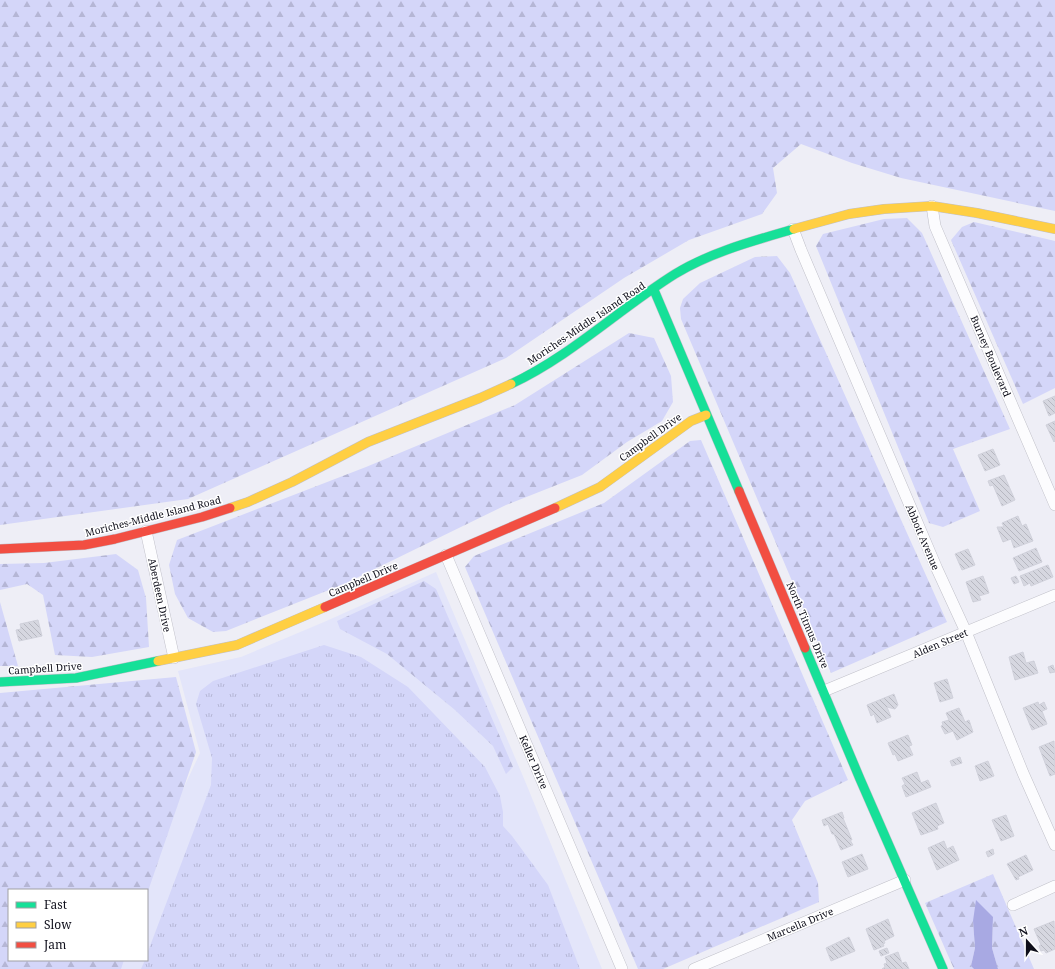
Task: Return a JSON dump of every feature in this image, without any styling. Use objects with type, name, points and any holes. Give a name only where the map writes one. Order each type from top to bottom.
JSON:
[{"type":"street","name":"Moriches-Middle Island Road","points":[[0,549],[84,546],[202,517],[248,502],[292,482],[368,442],[480,398],[520,380],[558,357],[674,275],[695,263],[725,251],[793,229],[849,214],[884,209],[932,206],[978,213],[1055,229]]},
{"type":"street","name":"Burney Boulevard","points":[[932,206],[935,226],[1055,505]]},
{"type":"street","name":"Abbott Avenue","points":[[793,229],[800,250],[937,569],[966,632],[1023,773],[1055,845]]},
{"type":"street","name":"North Titmus Drive","points":[[654,290],[860,779],[943,969]]},
{"type":"street","name":"Campbell Drive","points":[[0,682],[76,678],[237,645],[580,497],[600,486],[691,421],[706,415]]},
{"type":"street","name":"Aberdeen Drive","points":[[146,531],[174,658]]},
{"type":"street","name":"Keller Drive","points":[[446,555],[622,969]]},
{"type":"street","name":"Alden Street","points":[[824,692],[1055,595]]},
{"type":"street","name":"Marcella Drive","points":[[694,969],[905,880]]},
{"type":"street","points":[[1013,905],[1055,886]]},
{"type":"shaded area","points":[[436,572],[525,781],[602,969],[98,969],[102,961],[148,961],[148,889],[136,889],[200,753],[178,671],[241,657]]},
{"type":"green space","points":[[0,0],[1055,0],[1055,211],[901,178],[852,163],[801,144],[773,168],[777,193],[762,214],[689,240],[624,278],[506,358],[188,499],[0,525]]},
{"type":"green space","points":[[907,218],[922,233],[1010,429],[953,449],[980,511],[943,527],[929,523],[816,246],[823,234],[884,219]]},
{"type":"green space","points":[[974,222],[1055,241],[1055,388],[1023,404],[951,240],[962,227]]},
{"type":"green space","points":[[777,256],[790,273],[947,622],[831,673],[681,319],[680,308],[683,299],[700,283],[755,257]]},
{"type":"green space","points":[[629,333],[654,338],[671,376],[673,402],[662,421],[627,442],[582,475],[506,505],[344,584],[226,631],[213,632],[188,618],[175,594],[169,565],[177,540],[366,467],[515,405]]},
{"type":"green space","points":[[701,440],[848,780],[805,801],[792,820],[818,883],[819,902],[663,969],[638,969],[465,567],[474,556],[604,503],[690,441]]},
{"type":"green space","points":[[116,554],[138,570],[146,598],[149,647],[92,657],[55,655],[43,595],[27,584],[0,590],[0,564],[44,563]]},
{"type":"green space","points":[[424,581],[436,589],[513,767],[506,774],[493,746],[455,710],[387,654],[340,629],[337,621]]},
{"type":"green space","points":[[0,602],[18,666],[0,666]]},
{"type":"green space","points":[[324,645],[361,657],[408,687],[485,767],[500,796],[503,812],[503,826],[548,885],[580,969],[141,969],[145,961],[148,961],[148,951],[211,785],[212,758],[196,704],[200,691],[213,681]]},
{"type":"green space","points":[[176,677],[196,752],[148,891],[148,889],[8,889],[8,961],[124,961],[121,969],[0,969],[0,693]]},
{"type":"green space","points":[[993,874],[1034,969],[998,969],[992,948],[993,917],[973,921],[975,948],[971,966],[974,969],[954,969],[925,903]]},
{"type":"water","points":[[976,900],[993,917],[992,948],[998,969],[974,969],[971,966],[975,948],[973,921]]},
{"type":"building","points":[[1055,396],[1055,413],[1049,416],[1043,401]]},
{"type":"building","points":[[1055,421],[1055,441],[1054,442],[1046,425]]},
{"type":"building","points":[[993,449],[1000,465],[985,471],[978,455]]},
{"type":"building","points":[[1004,475],[1015,500],[1002,506],[993,485],[990,486],[988,481]]},
{"type":"building","points":[[1018,516],[1022,526],[1026,524],[1033,541],[1014,548],[1011,539],[1003,542],[997,527],[1004,527],[1002,523]]},
{"type":"building","points":[[1036,548],[1042,562],[1019,571],[1013,558]]},
{"type":"building","points":[[968,549],[975,565],[962,570],[955,554]]},
{"type":"building","points":[[1048,565],[1053,577],[1031,586],[1030,583],[1024,586],[1020,576]]},
{"type":"building","points":[[983,576],[989,593],[979,596],[981,600],[973,602],[966,582]]},
{"type":"building","points":[[1016,576],[1019,582],[1014,584],[1011,578]]},
{"type":"building","points":[[38,620],[42,636],[19,641],[16,630],[21,629],[20,624]]},
{"type":"building","points":[[1023,652],[1026,663],[1034,661],[1038,673],[1015,680],[1009,657]]},
{"type":"building","points":[[1053,665],[1055,672],[1050,673],[1048,667]]},
{"type":"building","points":[[947,679],[953,698],[940,702],[934,683]]},
{"type":"building","points":[[894,694],[898,705],[895,709],[887,707],[891,717],[877,723],[874,714],[871,716],[867,705]]},
{"type":"building","points":[[1038,702],[1039,705],[1044,702],[1047,709],[1042,711],[1047,724],[1032,730],[1023,708]]},
{"type":"building","points":[[959,708],[965,722],[969,720],[973,732],[957,740],[953,731],[945,734],[941,726],[943,725],[942,722],[949,720],[946,713]]},
{"type":"building","points":[[908,735],[912,745],[909,746],[913,755],[898,761],[895,754],[893,755],[888,743]]},
{"type":"building","points":[[1054,741],[1055,774],[1050,776],[1039,747]]},
{"type":"building","points":[[960,757],[962,763],[952,766],[950,761]]},
{"type":"building","points":[[988,761],[994,776],[980,781],[975,766]]},
{"type":"building","points":[[917,772],[921,783],[928,780],[931,787],[906,797],[902,786],[905,784],[902,778]]},
{"type":"building","points":[[936,803],[944,823],[937,826],[938,829],[921,835],[912,813]]},
{"type":"building","points":[[842,812],[852,840],[850,840],[853,845],[841,850],[828,824],[824,826],[822,820]]},
{"type":"building","points":[[1006,815],[1014,836],[1001,841],[992,820]]},
{"type":"building","points":[[944,841],[947,849],[953,846],[959,860],[937,870],[928,848]]},
{"type":"building","points":[[993,849],[994,854],[988,857],[986,852]]},
{"type":"building","points":[[862,854],[868,869],[848,877],[842,862]]},
{"type":"building","points":[[1026,855],[1033,870],[1018,877],[1019,879],[1016,880],[1007,864]]},
{"type":"building","points":[[888,919],[894,936],[884,941],[884,946],[874,950],[866,929]]},
{"type":"building","points":[[1054,921],[1055,949],[1046,953],[1044,950],[1041,951],[1039,946],[1041,945],[1034,929]]},
{"type":"building","points":[[849,937],[855,951],[831,961],[826,948]]},
{"type":"building","points":[[887,948],[889,953],[881,956],[879,951]]},
{"type":"building","points":[[898,952],[902,963],[906,962],[909,969],[882,969],[885,967],[884,964],[887,963],[885,957]]},
{"type":"traffic: fast","points":[[511,384],[554,360],[654,288],[689,266],[718,253],[794,229]]},
{"type":"traffic: fast","points":[[654,290],[739,491]]},
{"type":"traffic: fast","points":[[805,648],[860,779],[943,969]]},
{"type":"traffic: fast","points":[[0,682],[76,678],[158,661]]},
{"type":"traffic: slow","points":[[794,229],[849,214],[884,209],[932,206],[977,213],[1055,229]]},
{"type":"traffic: slow","points":[[230,508],[248,502],[292,482],[368,442],[480,398],[511,384]]},
{"type":"traffic: slow","points":[[555,508],[600,487],[691,421],[706,415]]},
{"type":"traffic: slow","points":[[158,661],[237,645],[325,607]]},
{"type":"traffic: jam","points":[[739,491],[805,648]]},
{"type":"traffic: jam","points":[[0,549],[84,545],[115,539],[202,517],[230,508]]},
{"type":"traffic: jam","points":[[325,607],[555,508]]}]
